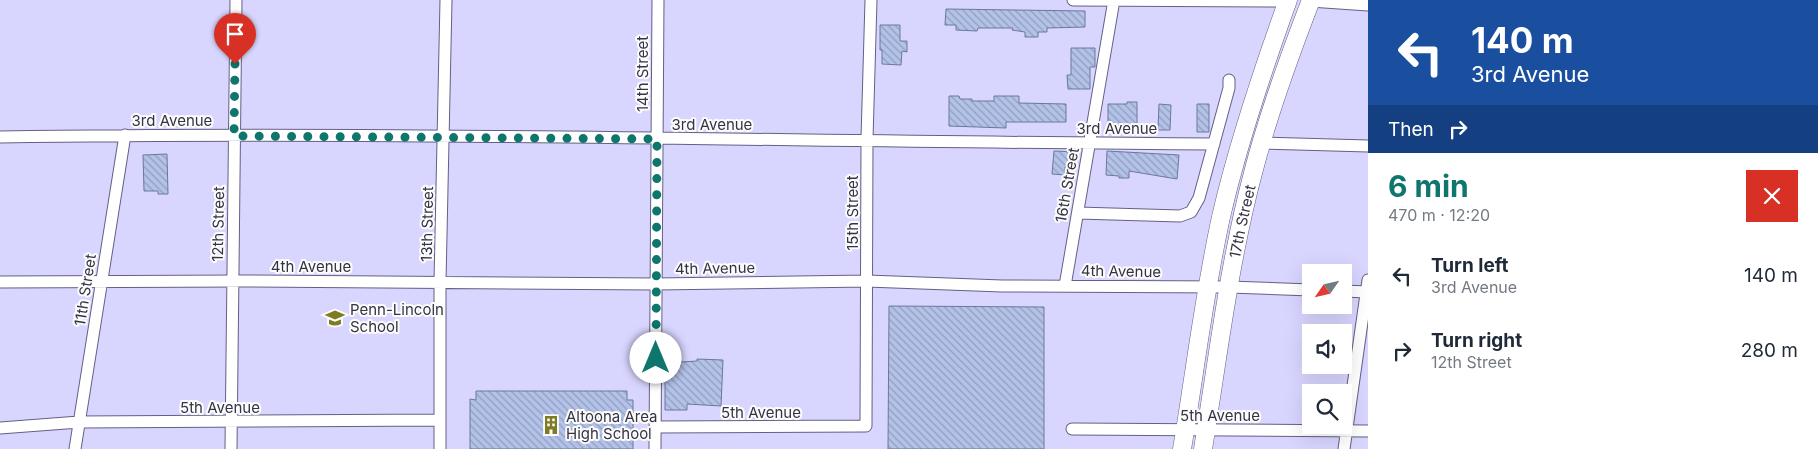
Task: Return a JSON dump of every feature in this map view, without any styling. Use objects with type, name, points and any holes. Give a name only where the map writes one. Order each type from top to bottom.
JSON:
[{"type":"main road","name":"17th Street","points":[[1182,449],[1221,219],[1239,146],[1261,75],[1288,0]]},
{"type":"main road","name":"17th Street","points":[[1203,449],[1229,287],[1245,204],[1278,88],[1310,0]]},
{"type":"street","name":"12th Street","points":[[230,449],[236,0]]},
{"type":"street","name":"13th Street","points":[[440,449],[440,282],[446,0]]},
{"type":"street","name":"14th Street","points":[[655,449],[658,0]]},
{"type":"street","name":"15th Street","points":[[866,426],[868,139],[872,0]]},
{"type":"street","points":[[1073,0],[1288,0]]},
{"type":"street","name":"16th Street","points":[[1066,286],[1114,0]]},
{"type":"street","points":[[1310,0],[1368,5]]},
{"type":"street","points":[[1078,213],[1180,216],[1191,212],[1199,198],[1229,88],[1229,80]]},
{"type":"street","name":"3rd Avenue","points":[[0,137],[125,135],[868,139],[1214,144]]},
{"type":"street","name":"11th Street","points":[[75,449],[125,135]]},
{"type":"street","points":[[1261,143],[1368,146]]},
{"type":"street","points":[[1352,396],[1368,280]]},
{"type":"street","name":"4th Avenue","points":[[0,282],[232,281],[656,284],[867,281],[1002,286],[1229,287],[1302,290]]},
{"type":"street","points":[[1352,291],[1367,292]]},
{"type":"street","name":"5th Avenue","points":[[0,428],[79,422],[440,420]]},
{"type":"street","name":"5th Avenue","points":[[656,427],[866,426]]},
{"type":"street","name":"5th Avenue","points":[[1072,428],[1302,431]]},
{"type":"street","name":"5th Avenue","points":[[1352,431],[1368,431]]},
{"type":"street","points":[[1344,449],[1346,434]]},
{"type":"building","points":[[946,9],[1085,11],[1085,27],[1047,28],[1047,32],[1038,32],[1038,37],[1025,37],[1025,32],[1012,30],[1013,28],[978,28],[977,31],[956,30],[956,25],[945,25]]},
{"type":"building","points":[[880,25],[900,25],[900,41],[907,41],[907,52],[902,51],[901,65],[882,64]]},
{"type":"building","points":[[1071,48],[1095,48],[1095,67],[1090,67],[1090,89],[1068,89],[1067,75],[1071,75]]},
{"type":"building","points":[[949,96],[959,96],[960,99],[972,99],[972,101],[994,101],[994,96],[1019,96],[1019,103],[1066,104],[1066,122],[1006,122],[1006,128],[949,126]]},
{"type":"building","points":[[1127,102],[1137,102],[1137,131],[1108,131],[1108,104],[1127,104]]},
{"type":"building","points":[[1159,104],[1171,105],[1170,130],[1158,130]]},
{"type":"building","points":[[1197,104],[1209,104],[1209,132],[1197,132]]},
{"type":"building","points":[[1054,151],[1076,152],[1075,168],[1065,167],[1065,175],[1052,174]]},
{"type":"building","points":[[1107,151],[1179,155],[1177,179],[1129,171],[1129,178],[1106,175]]},
{"type":"building","points":[[167,154],[168,194],[158,194],[158,191],[144,191],[143,155]]},
{"type":"building","points":[[889,306],[1044,307],[1044,449],[888,449]]},
{"type":"building","points":[[697,359],[723,360],[721,406],[687,404],[687,410],[665,410],[665,363],[697,361]]},
{"type":"building","name":"Altoona Area High School","points":[[476,391],[627,391],[627,400],[633,400],[633,449],[470,449],[470,399],[476,400]]},
{"type":"place","name":"Penn-Lincoln School","points":[[335,318]]},
{"type":"place","name":"Altoona Area High School","points":[[551,425]]},
{"type":"route","points":[[235,64],[234,136],[657,139],[656,358]]}]
